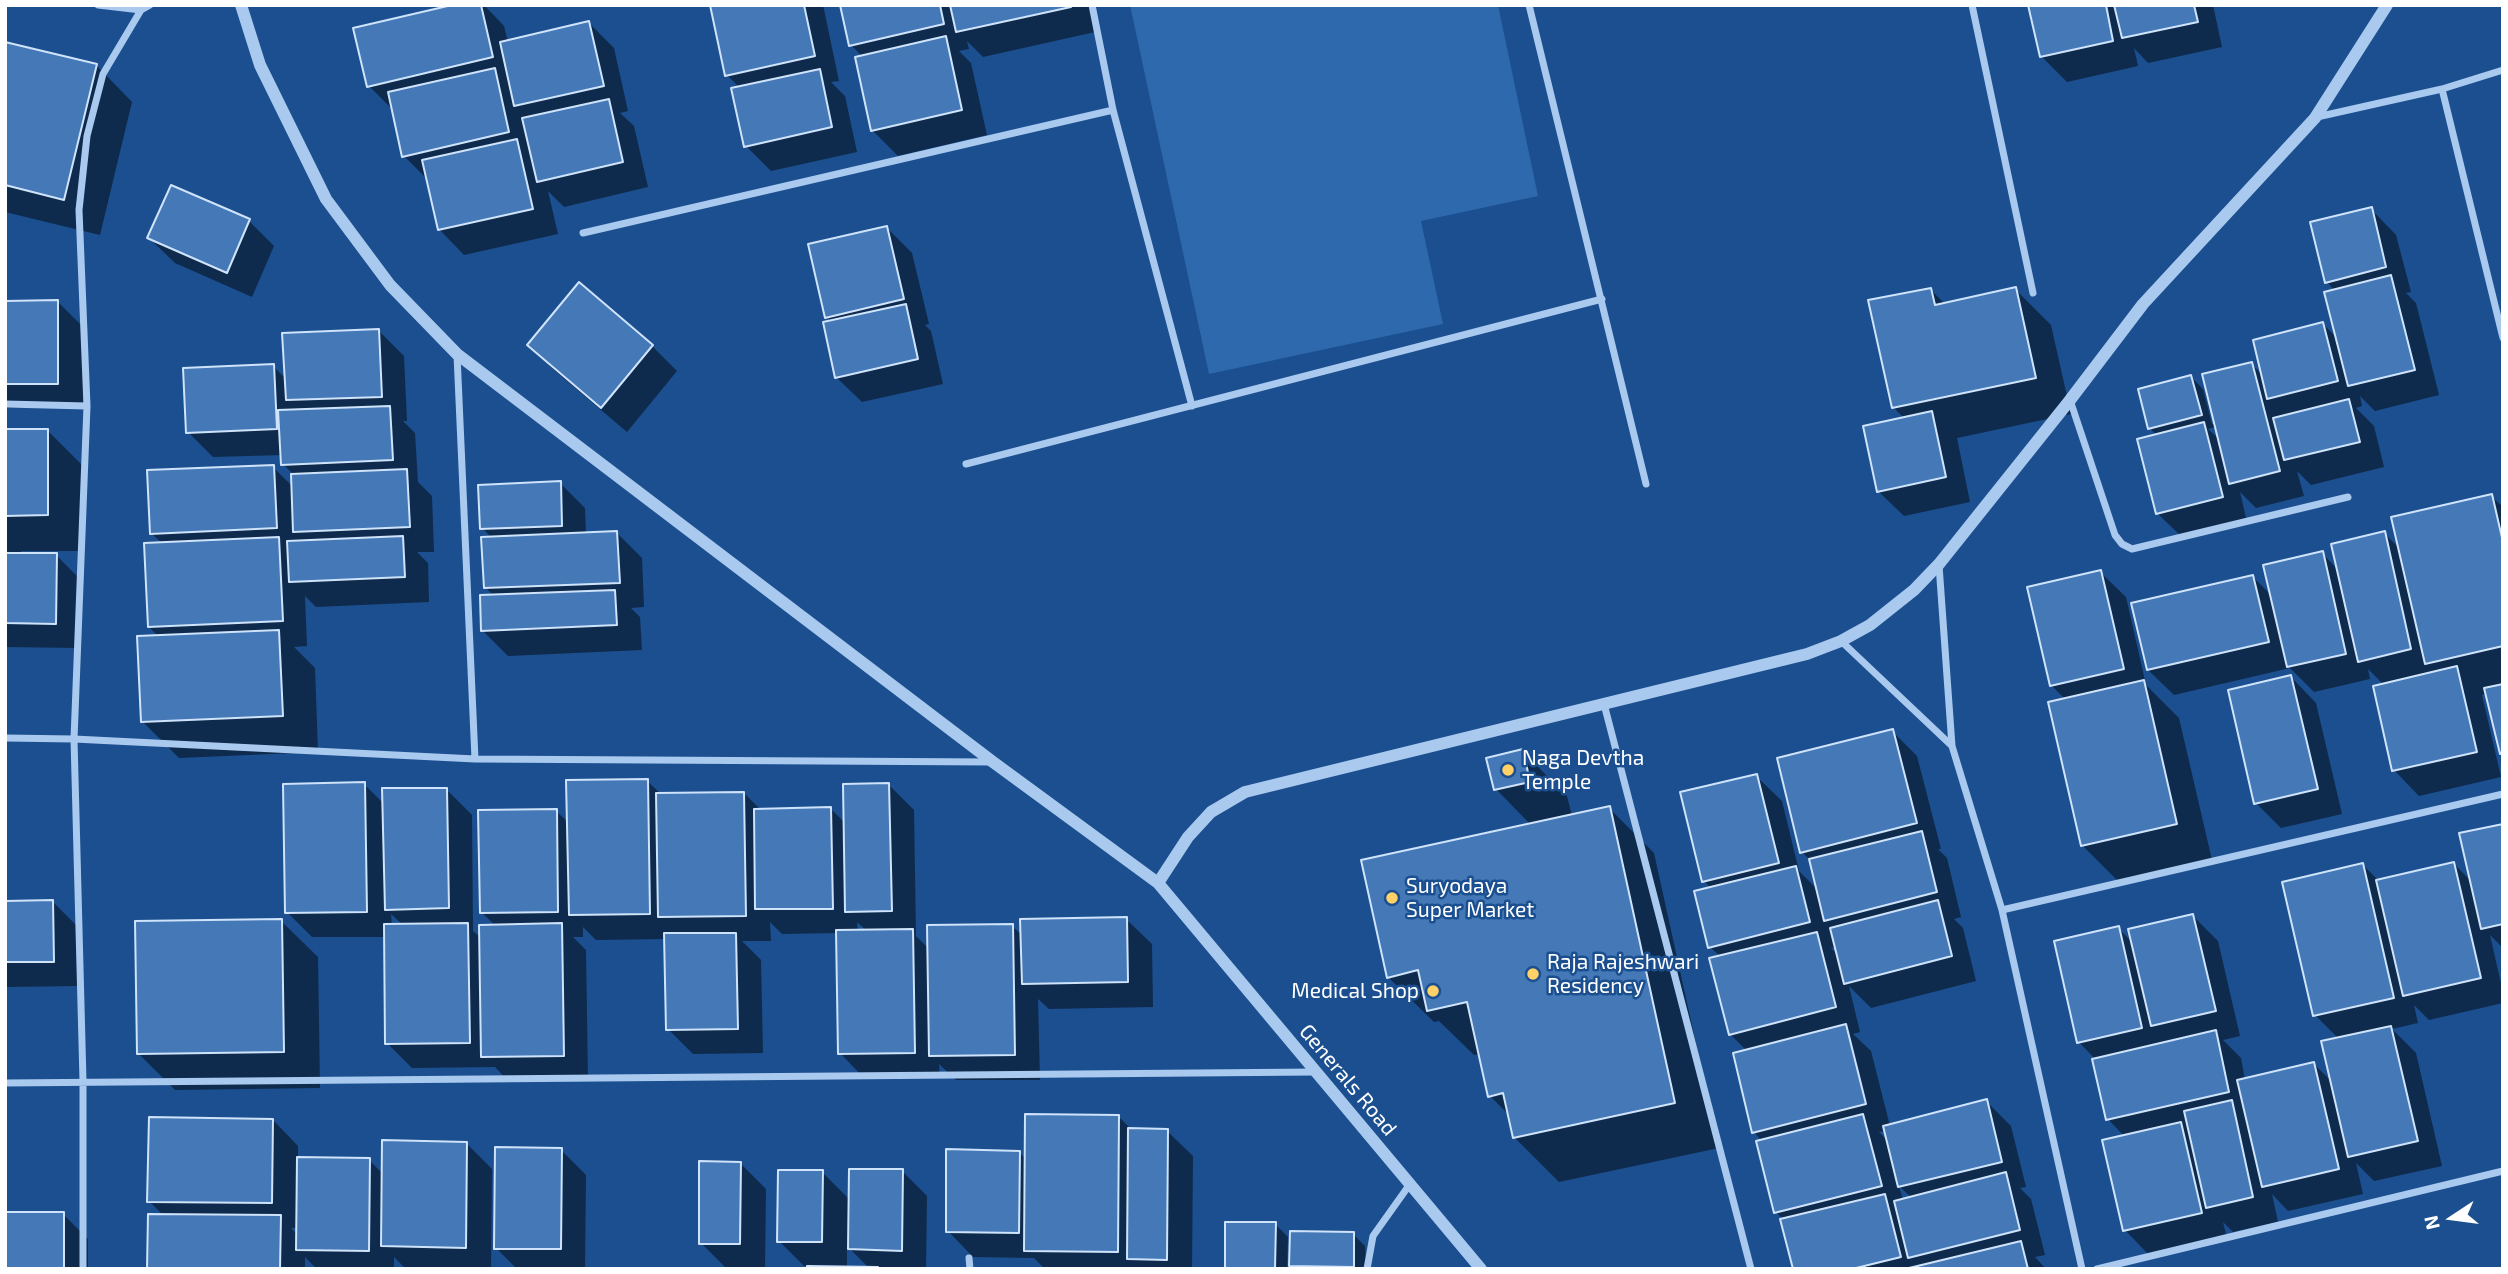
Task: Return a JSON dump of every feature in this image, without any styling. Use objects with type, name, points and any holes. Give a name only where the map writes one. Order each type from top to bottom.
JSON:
[{"type":"street","points":[[98,5],[141,10]]},
{"type":"street","points":[[83,1269],[83,1081],[74,739],[87,405],[79,210],[87,136],[103,74],[141,10],[150,5]]},
{"type":"street","name":"Generals Road","points":[[241,5],[260,65],[326,199],[390,285],[457,354],[993,762],[1158,883],[1481,1269]]},
{"type":"street","points":[[1092,5],[1113,110],[1192,407]]},
{"type":"street","points":[[1529,5],[1646,484]]},
{"type":"street","points":[[1972,5],[2034,293]]},
{"type":"street","points":[[1158,883],[1188,837],[1211,812],[1245,792],[1807,654],[1841,641],[1870,625],[1893,608],[1939,564],[2143,304],[2315,118],[2387,5]]},
{"type":"street","points":[[2315,118],[2442,89],[2503,70]]},
{"type":"street","points":[[2442,89],[2503,338]]},
{"type":"street","points":[[583,233],[1113,110]]},
{"type":"street","points":[[966,464],[1602,299]]},
{"type":"street","points":[[457,354],[475,759]]},
{"type":"street","points":[[2070,400],[2115,535],[2122,544],[2132,549],[2348,497]]},
{"type":"street","points":[[5,404],[87,405]]},
{"type":"street","points":[[1939,564],[1952,746],[2002,910],[2081,1269]]},
{"type":"street","points":[[1841,641],[1952,746]]},
{"type":"street","points":[[1604,702],[1751,1269]]},
{"type":"street","points":[[5,738],[475,759],[993,762]]},
{"type":"street","points":[[2002,910],[2503,794]]},
{"type":"street","points":[[5,1083],[1316,1072]]},
{"type":"street","points":[[2097,1269],[2503,1171]]},
{"type":"street","points":[[1367,1269],[1373,1236],[1410,1184]]},
{"type":"street","points":[[969,1258],[970,1269]]},
{"type":"shaded area","points":[[1130,5],[1498,5],[1538,196],[1421,221],[1443,324],[1209,374]]},
{"type":"building","points":[[452,5],[481,5],[493,57],[367,87],[353,28]]},
{"type":"building","points":[[710,5],[804,5],[815,56],[725,76]]},
{"type":"building","points":[[840,5],[940,5],[944,24],[849,46]]},
{"type":"building","points":[[950,5],[1070,5],[1071,7],[956,32]]},
{"type":"building","points":[[2028,5],[2106,5],[2113,41],[2040,57]]},
{"type":"building","points":[[2114,5],[2194,5],[2198,22],[2122,38]]},
{"type":"building","points":[[589,21],[604,86],[514,106],[500,42]]},
{"type":"building","points":[[946,36],[962,110],[871,131],[855,57]]},
{"type":"building","points":[[5,42],[97,64],[64,200],[5,185]]},
{"type":"building","points":[[495,68],[509,132],[402,157],[388,92]]},
{"type":"building","points":[[820,69],[832,127],[744,147],[731,88]]},
{"type":"building","points":[[609,99],[623,162],[537,182],[522,118]]},
{"type":"building","points":[[517,139],[533,209],[438,230],[422,160]]},
{"type":"building","points":[[171,185],[250,219],[227,273],[147,238]]},
{"type":"building","points":[[2372,207],[2386,267],[2325,283],[2310,222]]},
{"type":"building","points":[[887,226],[904,299],[825,318],[808,244]]},
{"type":"building","points":[[2391,275],[2415,370],[2348,386],[2324,292]]},
{"type":"building","points":[[579,282],[653,345],[601,408],[527,345]]},
{"type":"building","points":[[2016,287],[2036,378],[1892,408],[1868,300],[1931,288],[1935,305]]},
{"type":"building","points":[[58,300],[58,384],[5,384],[5,301]]},
{"type":"building","points":[[906,304],[918,359],[835,378],[823,322]]},
{"type":"building","points":[[2323,322],[2338,381],[2267,399],[2253,340]]},
{"type":"building","points":[[379,329],[382,397],[286,400],[282,333]]},
{"type":"building","points":[[2252,362],[2280,471],[2229,484],[2202,374]]},
{"type":"building","points":[[274,364],[277,429],[186,433],[183,368]]},
{"type":"building","points":[[2191,375],[2202,415],[2148,429],[2138,389]]},
{"type":"building","points":[[2349,399],[2360,442],[2284,460],[2273,418]]},
{"type":"building","points":[[390,406],[393,460],[281,465],[278,410]]},
{"type":"building","points":[[1932,411],[1946,477],[1877,492],[1863,426]]},
{"type":"building","points":[[2204,422],[2223,497],[2156,514],[2137,439]]},
{"type":"building","points":[[5,429],[48,429],[48,515],[5,516]]},
{"type":"building","points":[[274,465],[277,528],[150,534],[147,470]]},
{"type":"building","points":[[407,469],[410,527],[293,532],[291,474]]},
{"type":"building","points":[[561,481],[562,526],[480,529],[478,485]]},
{"type":"building","points":[[2492,494],[2503,542],[2503,646],[2425,664],[2391,517]]},
{"type":"building","points":[[617,531],[620,583],[484,588],[481,537]]},
{"type":"building","points":[[2385,531],[2411,649],[2358,662],[2331,544]]},
{"type":"building","points":[[403,536],[405,577],[289,582],[287,541]]},
{"type":"building","points":[[279,537],[283,621],[148,627],[144,543]]},
{"type":"building","points":[[2323,551],[2346,654],[2287,667],[2263,565]]},
{"type":"building","points":[[5,553],[57,553],[56,624],[5,623]]},
{"type":"building","points":[[2101,570],[2124,669],[2050,686],[2027,587]]},
{"type":"building","points":[[2253,575],[2269,642],[2147,670],[2131,603]]},
{"type":"building","points":[[615,590],[617,625],[481,631],[480,595]]},
{"type":"building","points":[[279,630],[283,716],[141,722],[137,636]]},
{"type":"building","points":[[2457,666],[2477,752],[2392,771],[2373,686]]},
{"type":"building","points":[[2291,675],[2318,789],[2254,804],[2228,690]]},
{"type":"building","points":[[2144,680],[2177,824],[2081,846],[2048,702]]},
{"type":"building","points":[[2503,684],[2503,753],[2500,754],[2484,688]]},
{"type":"building","points":[[1893,729],[1917,823],[1800,853],[1777,758]]},
{"type":"building","points":[[1523,749],[1530,782],[1494,790],[1486,758]]},
{"type":"building","points":[[1757,774],[1779,863],[1702,882],[1680,792]]},
{"type":"building","points":[[648,779],[650,914],[569,915],[566,780]]},
{"type":"building","points":[[365,782],[367,912],[285,913],[283,784]]},
{"type":"building","points":[[889,783],[892,911],[845,912],[843,784]]},
{"type":"building","points":[[382,788],[447,788],[449,908],[385,910]]},
{"type":"building","points":[[744,792],[746,916],[658,917],[656,793]]},
{"type":"building","name":"Raja Rajeshwari Residency","points":[[1610,806],[1675,1103],[1513,1138],[1503,1093],[1488,1097],[1467,1002],[1427,1011],[1418,970],[1387,978],[1361,860]]},
{"type":"building","points":[[831,807],[833,909],[755,909],[754,809]]},
{"type":"building","points":[[557,809],[558,912],[480,913],[478,810]]},
{"type":"building","points":[[2503,824],[2503,924],[2481,929],[2459,833]]},
{"type":"building","points":[[1922,831],[1937,892],[1824,921],[1809,859]]},
{"type":"building","points":[[2454,862],[2481,978],[2403,996],[2376,880]]},
{"type":"building","points":[[2363,863],[2394,998],[2313,1016],[2282,882]]},
{"type":"building","points":[[1796,866],[1810,922],[1708,948],[1694,891]]},
{"type":"building","points":[[53,900],[54,962],[5,962],[5,901]]},
{"type":"building","points":[[1938,900],[1952,956],[1844,984],[1830,928]]},
{"type":"building","points":[[2193,914],[2216,1011],[2151,1026],[2128,929]]},
{"type":"building","points":[[1127,917],[1128,982],[1022,984],[1020,919]]},
{"type":"building","points":[[282,919],[284,1052],[137,1054],[135,921]]},
{"type":"building","points":[[468,923],[470,1043],[385,1044],[384,924]]},
{"type":"building","points":[[562,923],[564,1056],[481,1057],[479,925]]},
{"type":"building","points":[[1013,924],[1015,1055],[929,1056],[927,925]]},
{"type":"building","points":[[2119,926],[2142,1028],[2077,1043],[2054,941]]},
{"type":"building","points":[[913,929],[915,1053],[838,1054],[836,930]]},
{"type":"building","points":[[1817,932],[1836,1007],[1729,1035],[1709,958]]},
{"type":"building","points":[[664,933],[736,933],[738,1029],[666,1030]]},
{"type":"building","points":[[1846,1024],[1866,1104],[1752,1133],[1733,1053]]},
{"type":"building","points":[[2391,1026],[2418,1141],[2348,1157],[2321,1041]]},
{"type":"building","points":[[2216,1030],[2229,1092],[2106,1120],[2092,1059]]},
{"type":"building","points":[[2314,1062],[2339,1169],[2262,1187],[2237,1080]]},
{"type":"building","points":[[1987,1099],[2002,1162],[1898,1187],[1883,1126]]},
{"type":"building","points":[[2232,1100],[2253,1197],[2206,1208],[2184,1111]]},
{"type":"building","points":[[1025,1114],[1119,1115],[1118,1252],[1024,1251]]},
{"type":"building","points":[[1863,1114],[1882,1186],[1774,1213],[1756,1141]]},
{"type":"building","points":[[149,1117],[273,1119],[272,1203],[147,1202]]},
{"type":"building","points":[[2181,1122],[2202,1213],[2123,1231],[2102,1140]]},
{"type":"building","points":[[1128,1128],[1168,1129],[1167,1260],[1127,1259]]},
{"type":"building","points":[[382,1140],[467,1142],[466,1248],[381,1246]]},
{"type":"building","points":[[495,1147],[562,1148],[561,1249],[494,1249]]},
{"type":"building","points":[[946,1149],[1020,1151],[1019,1233],[946,1232]]},
{"type":"building","points":[[297,1157],[370,1158],[369,1251],[296,1250]]},
{"type":"building","points":[[699,1161],[741,1162],[740,1244],[699,1244]]},
{"type":"building","points":[[849,1169],[903,1169],[902,1251],[848,1249]]},
{"type":"building","points":[[778,1170],[823,1170],[822,1242],[777,1242]]},
{"type":"building","points":[[2006,1172],[2020,1230],[1908,1258],[1894,1201]]},
{"type":"building","points":[[1885,1194],[1901,1257],[1852,1269],[1793,1269],[1780,1219]]},
{"type":"building","points":[[5,1212],[64,1212],[64,1269],[5,1269]]},
{"type":"building","points":[[148,1214],[281,1215],[280,1269],[147,1269]]},
{"type":"building","points":[[1225,1222],[1276,1222],[1275,1269],[1225,1269]]},
{"type":"building","points":[[1290,1231],[1354,1232],[1354,1267],[1289,1266]]},
{"type":"building","points":[[2021,1241],[2028,1269],[1909,1269],[1909,1268]]},
{"type":"building","points":[[807,1266],[878,1267],[878,1269],[807,1269]]},
{"type":"place","name":"Naga Devtha Temple","points":[[1508,770]]},
{"type":"place","name":"Suryodaya Super Market","points":[[1392,898]]},
{"type":"place","name":"Raja Rajeshwari Residency","points":[[1533,974]]},
{"type":"place","name":"Medical Shop","points":[[1433,991]]}]
